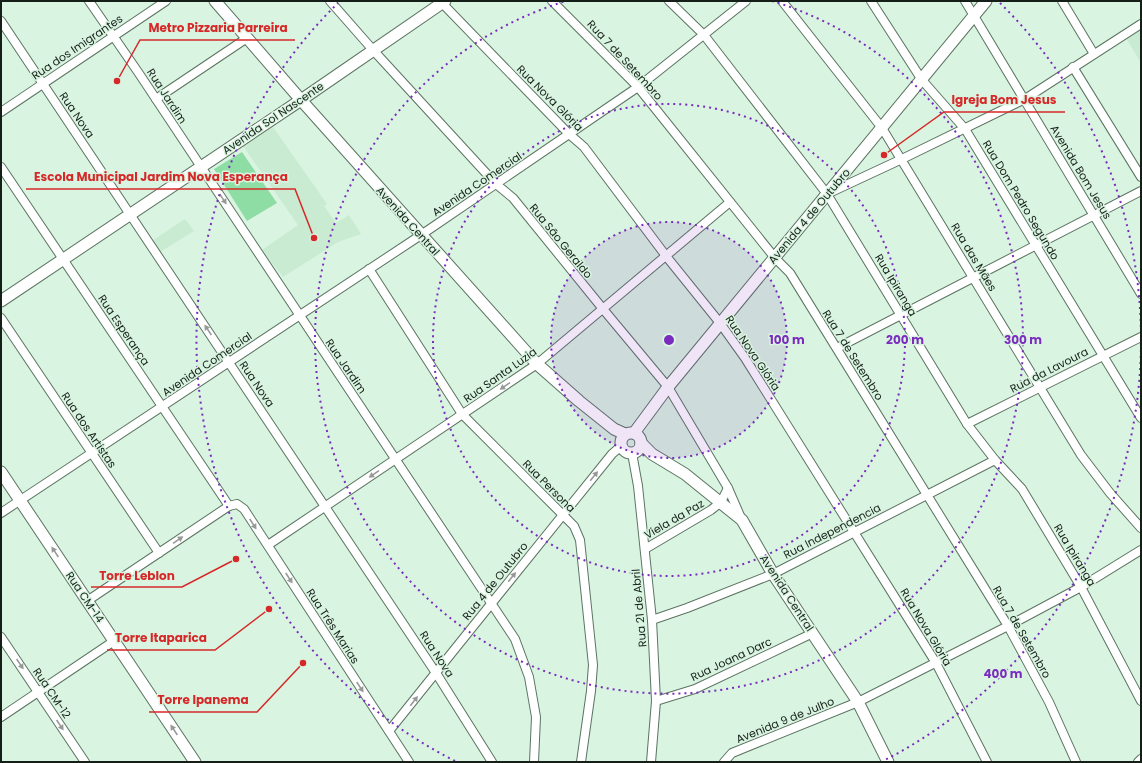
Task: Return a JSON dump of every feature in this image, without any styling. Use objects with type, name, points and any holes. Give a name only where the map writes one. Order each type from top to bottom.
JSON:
[{"type":"street","name":"Rua Jardim","points":[[89,1],[156,99],[515,639],[529,677],[536,717],[534,762]]},
{"type":"street","name":"Rua dos Imigrantes","points":[[1,112],[166,1]]},
{"type":"street","name":"Avenida Central","points":[[215,1],[301,100],[537,364],[579,401],[625,438],[624,450],[628,453],[637,449],[652,454],[685,474],[742,520],[773,574],[858,702],[888,762]]},
{"type":"street","name":"Rua São Geraldo","points":[[330,1],[496,184],[513,198],[602,309],[668,387],[728,488],[742,520]]},
{"type":"street","name":"Rua 7 de Setembro","points":[[552,1],[638,87],[775,258],[790,274],[1008,626],[1049,702],[1076,762]]},
{"type":"street","name":"Rua Ipiranga","points":[[669,1],[704,34],[827,194],[967,424],[995,460],[1022,490],[1081,586],[1141,701]]},
{"type":"street","name":"Avenida Comercial","points":[[1,513],[300,316],[638,87],[746,1]]},
{"type":"street","name":"Rua das Mães","points":[[782,1],[882,128],[1081,455],[1110,493],[1141,528]]},
{"type":"street","name":"Rua Dom Pedro Segundo","points":[[871,1],[922,80],[965,129],[1141,418]]},
{"type":"street","name":"Avenida Bom Jesus","points":[[965,1],[1141,294]]},
{"type":"street","name":"Avenida 4 de Outubro","points":[[625,438],[986,1]]},
{"type":"street","points":[[1062,1],[1094,54]]},
{"type":"street","name":"Avenida Sol Nascente","points":[[1,301],[301,100],[442,2]]},
{"type":"street","name":"Rua Nova Glória","points":[[442,2],[569,134],[584,147],[745,358],[936,663],[987,762]]},
{"type":"street","name":"Rua Nova","points":[[1,21],[436,672],[492,762]]},
{"type":"street","points":[[827,194],[1025,99],[1141,24]]},
{"type":"street","points":[[156,99],[247,38]]},
{"type":"street","points":[[1073,67],[1141,177]]},
{"type":"street","name":"Rua Esperança","points":[[1,167],[162,406],[233,505]]},
{"type":"street","points":[[836,348],[1141,191]]},
{"type":"street","name":"Rua Santa Luzia","points":[[268,545],[537,364],[730,202]]},
{"type":"street","name":"Rua Persona","points":[[369,269],[462,414],[574,526],[580,540],[593,665],[591,691],[581,762]]},
{"type":"street","name":"Rua dos Artistas","points":[[1,318],[159,553]]},
{"type":"street","name":"Rua da Lavoura","points":[[967,424],[1141,337]]},
{"type":"street","points":[[625,438],[640,437],[637,449]]},
{"type":"street","name":"Rua 4 de Outubro","points":[[389,731],[625,438]]},
{"type":"street","name":"Rua 21 de Abril","points":[[637,449],[638,486],[652,620],[656,701],[651,762]]},
{"type":"street","name":"Rua Independencia","points":[[652,620],[687,608],[773,574],[995,460]]},
{"type":"street","name":"Rua CM-14","points":[[1,472],[195,762]]},
{"type":"street","name":"Viela da Paz","points":[[645,549],[711,510],[720,502],[728,488]]},
{"type":"street","points":[[87,601],[233,505]]},
{"type":"street","name":"Rua Três Marias","points":[[233,505],[244,509],[409,762]]},
{"type":"street","name":"Avenida 9 de Julho","points":[[724,762],[732,753],[858,702],[936,663],[1081,586],[1141,550]]},
{"type":"street","name":"Rua Joana Darc","points":[[656,701],[695,689],[813,633]]},
{"type":"street","name":"Rua CM-12","points":[[1,637],[85,762]]},
{"type":"street","points":[[1,717],[114,641]]},
{"type":"street","points":[[1138,762],[1141,759]]},
{"type":"shaded area","points":[[1141,27],[1141,63],[1126,38]]},
{"type":"shaded area","points":[[273,127],[327,204],[324,206],[336,223],[349,215],[361,234],[338,242],[283,277],[262,250],[298,225],[243,146]]},
{"type":"shaded area","points":[[185,219],[194,231],[160,252],[152,241]]},
{"type":"green space","points":[[242,152],[277,203],[247,221],[214,169]]},
{"type":"place","name":"Metro Pizzaria Parreira","points":[[117,81]]},
{"type":"place","name":"Igreja Bom Jesus","points":[[884,155]]},
{"type":"place","name":"Escola Municipal Jardim Nova Esperança","points":[[314,238]]},
{"type":"place","name":"Torre Leblon","points":[[236,559]]},
{"type":"place","name":"Torre Itaparica","points":[[269,609]]},
{"type":"place","name":"Torre Ipanema","points":[[303,663]]}]
